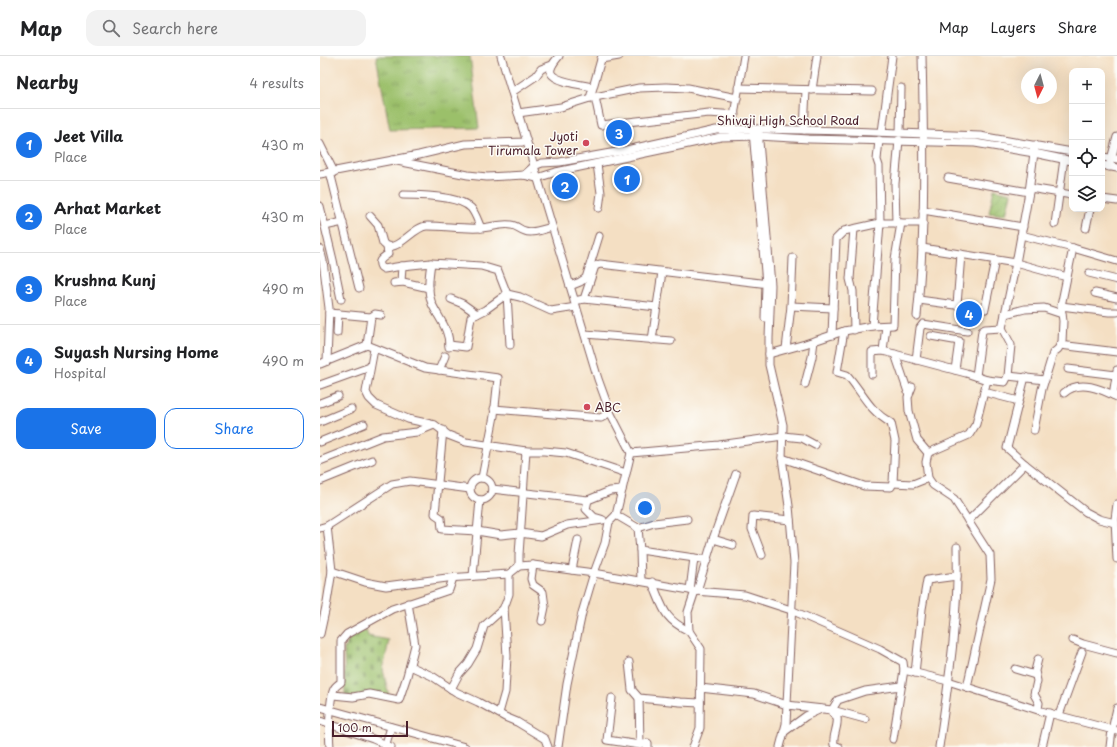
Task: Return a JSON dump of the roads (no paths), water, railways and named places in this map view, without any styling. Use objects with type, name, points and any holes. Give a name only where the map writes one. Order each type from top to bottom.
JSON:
[{"type":"street","points":[[443,430],[435,514],[441,518],[442,529],[477,531],[501,535],[520,533],[541,536],[566,525],[606,521],[616,515],[631,453],[610,412],[598,379],[501,56]]},
{"type":"street","points":[[619,56],[601,57],[593,87],[592,98],[601,125],[709,113],[734,115]]},
{"type":"street","points":[[733,133],[742,56]]},
{"type":"street","points":[[804,130],[809,90],[817,56]]},
{"type":"street","points":[[882,132],[892,56]]},
{"type":"street","points":[[917,316],[923,223],[924,137],[922,56]]},
{"type":"street","points":[[557,57],[552,65],[552,73],[564,81],[593,87]]},
{"type":"street","points":[[512,92],[536,76],[541,69],[552,65]]},
{"type":"street","points":[[518,113],[561,107],[592,98],[639,88],[688,88],[737,98]]},
{"type":"street","points":[[738,88],[872,91]]},
{"type":"street","points":[[769,354],[844,331],[872,326],[893,325],[899,223],[895,184],[900,137],[901,88]]},
{"type":"street","name":"Shivaji High School Road","points":[[534,166],[542,163],[560,162],[622,151],[716,130],[733,133],[804,130],[882,132],[900,137]]},
{"type":"street","points":[[755,132],[768,284],[769,365],[783,425],[782,458],[789,506],[794,563],[786,724],[780,747]]},
{"type":"street","name":"Shivaji High School Road","points":[[755,132],[809,139],[879,140],[900,137],[980,136],[1034,149],[1068,160]]},
{"type":"street","name":"Shivaji High School Road","points":[[537,178],[556,172],[721,137],[733,133]]},
{"type":"street","points":[[1105,166],[1114,158],[1117,137]]},
{"type":"street","points":[[872,326],[880,223],[880,166],[877,160],[879,140]]},
{"type":"street","points":[[320,174],[464,144],[526,142]]},
{"type":"street","points":[[320,144],[332,172],[359,288]]},
{"type":"street","points":[[872,374],[872,352],[884,351],[987,380],[1005,382],[1008,376],[1011,345],[1002,328],[1030,190],[1034,149]]},
{"type":"street","name":"Shivaji High School Road","points":[[1034,149],[1069,152]]},
{"type":"street","points":[[392,160],[468,175],[487,177],[524,175],[537,178]]},
{"type":"street","points":[[1055,224],[1059,193],[1068,160]]},
{"type":"street","points":[[597,164],[600,187],[599,208]]},
{"type":"street","points":[[524,175],[534,166]]},
{"type":"street","points":[[1105,166],[1117,168]]},
{"type":"street","points":[[948,178],[1069,195]]},
{"type":"street","points":[[403,195],[430,196],[464,204],[471,208],[481,228]]},
{"type":"street","points":[[1105,199],[1117,201]]},
{"type":"street","points":[[320,206],[333,260],[340,299]]},
{"type":"street","points":[[923,210],[1023,227]]},
{"type":"street","points":[[1086,228],[1089,212]]},
{"type":"street","points":[[370,216],[376,222],[383,243],[387,247],[388,254],[380,260],[381,268],[384,269],[430,263],[481,266],[498,271],[506,294],[510,345]]},
{"type":"street","points":[[325,226],[343,222]]},
{"type":"street","points":[[832,335],[836,239],[844,232],[880,223],[923,223]]},
{"type":"street","points":[[387,247],[395,246],[416,230],[425,226],[481,228],[511,224],[524,231],[531,232],[552,227]]},
{"type":"street","points":[[854,229],[850,279],[854,330]]},
{"type":"street","points":[[1021,235],[1117,261]]},
{"type":"street","points":[[570,286],[586,278],[599,236]]},
{"type":"street","points":[[922,248],[1016,263],[1067,277]]},
{"type":"street","points":[[1034,430],[1045,380],[1053,353],[1062,342],[1061,306],[1073,248]]},
{"type":"street","points":[[320,249],[329,308],[323,362],[367,345]]},
{"type":"street","points":[[957,305],[961,254]]},
{"type":"street","points":[[786,349],[791,306],[793,258]]},
{"type":"street","points":[[321,261],[333,260]]},
{"type":"street","points":[[919,300],[985,309],[995,260]]},
{"type":"street","points":[[430,263],[429,288],[432,303],[445,325],[449,346],[466,347],[471,317],[485,310],[506,294],[520,297],[551,311],[575,304],[584,299],[657,307]]},
{"type":"street","points":[[584,299],[597,264],[768,284]]},
{"type":"street","points":[[402,266],[397,283],[429,288]]},
{"type":"street","points":[[652,340],[662,272]]},
{"type":"street","points":[[1089,273],[1117,280]]},
{"type":"street","points":[[768,284],[764,350],[782,436]]},
{"type":"street","points":[[1095,293],[1117,298]]},
{"type":"street","points":[[451,300],[463,304],[477,314]]},
{"type":"street","points":[[791,306],[833,308]]},
{"type":"street","points":[[1061,306],[1117,312]]},
{"type":"street","points":[[329,308],[338,314],[371,317],[375,314],[381,316]]},
{"type":"street","points":[[1006,314],[1025,309],[1044,308],[1062,314]]},
{"type":"street","points":[[337,333],[338,314]]},
{"type":"street","points":[[367,345],[371,317]]},
{"type":"street","points":[[916,360],[920,328],[923,324],[967,331]]},
{"type":"street","points":[[884,351],[886,326]]},
{"type":"street","points":[[976,376],[982,331],[985,329],[1002,328]]},
{"type":"street","points":[[782,458],[864,486],[891,487],[893,483],[894,441],[891,423],[881,418],[870,407],[847,375],[837,372],[844,331]]},
{"type":"street","points":[[584,334],[671,342]]},
{"type":"street","points":[[930,336],[959,341],[955,370]]},
{"type":"street","points":[[806,384],[814,341]]},
{"type":"street","points":[[367,345],[426,368],[498,378],[482,478]]},
{"type":"street","points":[[1060,345],[1117,352]]},
{"type":"street","points":[[374,349],[366,392],[369,398],[376,405],[408,419],[435,425],[443,430],[448,436],[466,442],[526,452],[544,451],[566,453],[626,473]]},
{"type":"street","points":[[895,354],[909,395],[909,411],[917,440],[928,453]]},
{"type":"street","points":[[439,370],[444,356]]},
{"type":"street","points":[[320,385],[370,367]]},
{"type":"street","points":[[1064,393],[1069,389],[1081,386],[1100,388],[1115,396],[1117,373],[1068,369]]},
{"type":"street","points":[[1008,376],[1045,380]]},
{"type":"street","points":[[1025,377],[1007,448],[1086,512],[1099,519],[1115,523]]},
{"type":"street","points":[[928,453],[969,435],[976,424],[987,380]]},
{"type":"street","points":[[909,395],[912,387]]},
{"type":"street","points":[[984,392],[1019,401]]},
{"type":"street","points":[[320,403],[338,396]]},
{"type":"street","points":[[320,422],[351,409]]},
{"type":"street","points":[[494,410],[601,418],[610,412]]},
{"type":"street","points":[[320,442],[364,424]]},
{"type":"street","points":[[320,462],[383,436],[417,432],[435,425]]},
{"type":"street","points":[[631,453],[719,445],[782,436],[802,438],[815,446]]},
{"type":"street","points":[[520,566],[520,533],[526,452]]},
{"type":"street","points":[[928,453],[926,462],[928,478],[933,485],[954,499],[990,555],[991,578],[966,687]]},
{"type":"street","points":[[320,481],[372,460]]},
{"type":"street","points":[[970,524],[1025,464]]},
{"type":"street","points":[[689,631],[688,612],[694,590],[708,560],[713,538],[736,474]]},
{"type":"street","points":[[482,478],[490,482],[492,493],[487,499],[480,500],[473,496],[470,489],[474,481],[482,478]]},
{"type":"street","points":[[893,483],[913,484],[928,478]]},
{"type":"street","points":[[320,634],[332,571],[323,527],[392,484],[410,481],[470,489]]},
{"type":"street","points":[[492,489],[588,500],[610,491],[622,490]]},
{"type":"street","points":[[473,576],[480,500]]},
{"type":"street","points":[[588,500],[586,509],[594,517],[606,521]]},
{"type":"street","points":[[1117,504],[1115,523],[1117,558]]},
{"type":"street","points":[[616,515],[638,528]]},
{"type":"street","points":[[762,555],[752,529],[753,516],[790,520]]},
{"type":"street","points":[[638,528],[654,522],[687,519]]},
{"type":"street","points":[[558,747],[567,684],[582,613],[594,573],[605,544],[606,521]]},
{"type":"street","points":[[638,528],[641,581]]},
{"type":"street","points":[[713,538],[733,545]]},
{"type":"street","points":[[572,570],[578,540]]},
{"type":"street","points":[[939,747],[957,603],[957,547]]},
{"type":"street","points":[[640,550],[708,560]]},
{"type":"street","points":[[694,558],[694,590]]},
{"type":"street","points":[[332,571],[365,582],[386,586],[452,578],[509,574],[520,566],[533,565],[652,582],[694,590],[745,595],[791,610],[880,649],[903,662],[904,670],[893,739]]},
{"type":"street","points":[[533,565],[531,579],[533,585],[543,592],[546,607],[542,621]]},
{"type":"street","points":[[451,689],[459,674],[468,664],[477,649],[484,626],[504,607],[509,594],[509,574]]},
{"type":"street","points":[[915,673],[922,609],[928,580],[958,576]]},
{"type":"street","points":[[330,747],[330,710],[334,689],[341,682],[341,641],[347,634],[392,609],[449,590],[452,578]]},
{"type":"street","points":[[652,582],[666,614],[677,625],[689,631],[701,649],[700,728],[693,747]]},
{"type":"street","points":[[333,695],[352,697],[369,694],[399,700],[415,645],[408,604]]},
{"type":"street","points":[[500,713],[505,692],[507,656],[504,607]]},
{"type":"street","points":[[1073,640],[1117,653]]},
{"type":"street","points":[[1059,715],[1082,652]]},
{"type":"street","points":[[1038,659],[1035,671],[1037,681],[1034,694],[1039,703],[1038,710]]},
{"type":"street","points":[[629,662],[632,690],[639,698],[640,745]]},
{"type":"street","points":[[410,666],[432,676],[451,689],[500,713],[544,739],[548,747]]},
{"type":"street","points":[[1015,669],[1035,675]]},
{"type":"street","points":[[904,670],[948,681],[1038,710],[1114,731]]},
{"type":"street","points":[[832,710],[838,700],[865,690],[901,686]]},
{"type":"street","points":[[700,688],[754,694],[787,705],[832,710],[865,719]]},
{"type":"street","points":[[612,698],[607,740],[640,745],[648,743],[648,747]]},
{"type":"street","points":[[639,698],[680,702],[700,702]]},
{"type":"street","points":[[320,707],[465,747]]},
{"type":"street","points":[[1110,747],[1117,708]]},
{"type":"street","points":[[784,732],[806,716],[822,709]]},
{"type":"street","points":[[832,710],[838,717],[833,741],[834,745],[839,747]]},
{"type":"street","points":[[1042,747],[1050,713]]},
{"type":"street","points":[[320,721],[387,746],[391,727]]},
{"type":"place","name":"Krushna Kunj","points":[[619,133]]},
{"type":"place","name":"Jyoti Tirumala Tower","points":[[586,143]]},
{"type":"place","name":"Jeet Villa","points":[[627,179]]},
{"type":"place","name":"Arhat Market","points":[[565,186]]},
{"type":"place","name":"Suyash Nursing Home","points":[[969,314]]},
{"type":"place","name":"ABC","points":[[587,407]]}]
